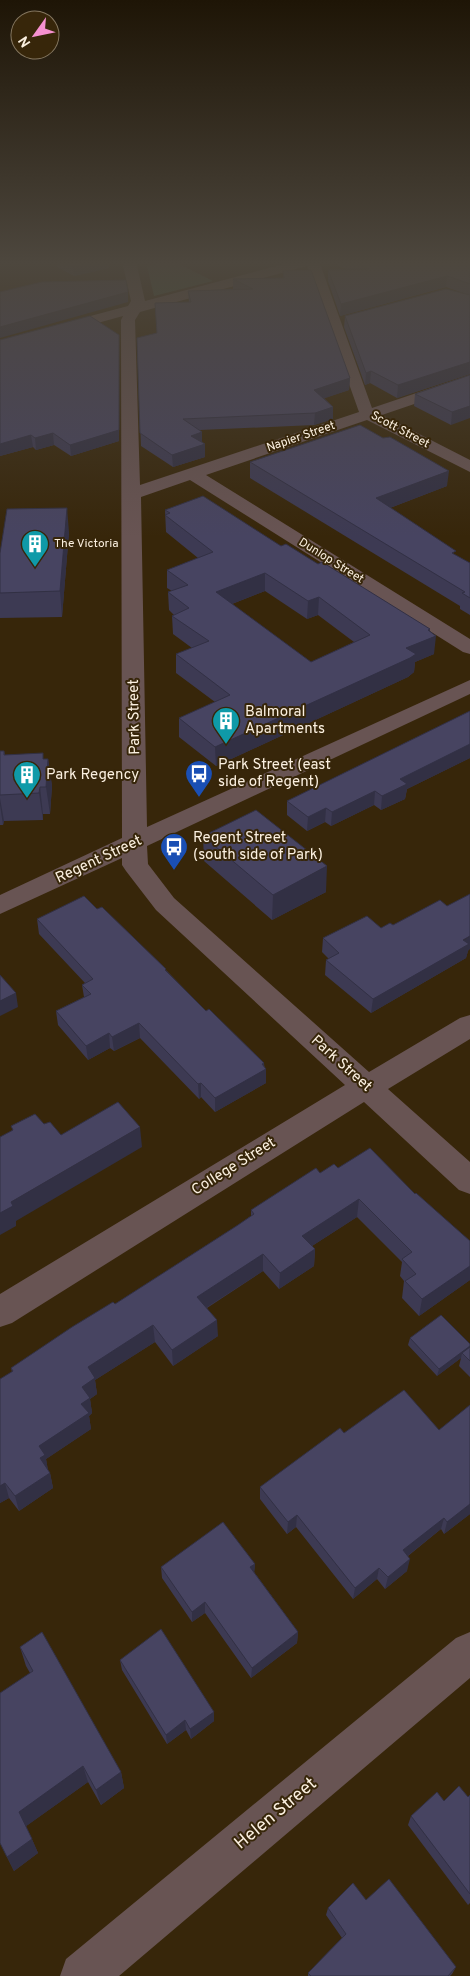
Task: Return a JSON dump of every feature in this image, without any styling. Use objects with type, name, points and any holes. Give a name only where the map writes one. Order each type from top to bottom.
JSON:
[{"type":"street","name":"Park Street","points":[[129,353],[136,814],[135,865],[165,904],[470,1182]]},
{"type":"street","name":"Scott Street","points":[[348,353],[364,408],[369,414],[470,467]]},
{"type":"street","name":"Napier Street","points":[[132,494],[470,380]]},
{"type":"street","name":"Dunlop Street","points":[[192,474],[470,648]]},
{"type":"street","name":"Regent Street","points":[[0,905],[134,845],[470,686]]},
{"type":"street","name":"College Street","points":[[0,1312],[470,1025]]},
{"type":"street","name":"Helen Street","points":[[83,1976],[470,1652]]},
{"type":"building","points":[[0,353],[119,353],[119,430],[70,445],[53,433],[35,438],[31,435],[0,444]]},
{"type":"building","points":[[137,353],[341,353],[350,378],[314,390],[333,407],[315,413],[183,419],[202,432],[191,436],[205,444],[172,455],[140,433]]},
{"type":"building","points":[[359,353],[470,353],[470,362],[398,385],[371,371],[366,373]]},
{"type":"building","points":[[470,375],[470,406],[452,412],[415,394]]},
{"type":"building","points":[[360,425],[383,438],[390,437],[449,471],[376,498],[456,551],[452,553],[470,563],[470,598],[462,593],[465,592],[250,462]]},
{"type":"building","points":[[203,496],[281,546],[286,544],[318,564],[322,562],[430,629],[428,630],[436,636],[406,648],[416,654],[410,658],[215,747],[179,718],[230,695],[176,654],[209,641],[172,616],[189,608],[168,592],[188,585],[167,570],[213,552],[165,515],[170,513],[165,510]],"holes":[[[265,573],[308,601],[319,597],[370,635],[311,662],[216,592]]]},
{"type":"building","name":"The Victoria","points":[[67,508],[60,591],[0,593],[0,553],[7,509]]},
{"type":"building","points":[[470,711],[470,744],[400,779],[407,784],[382,796],[375,791],[332,812],[326,808],[308,817],[287,801]]},
{"type":"building","points":[[0,751],[4,751],[4,755],[43,753],[43,759],[48,759],[46,787],[40,787],[39,793],[0,795]]},
{"type":"building","points":[[256,810],[327,866],[273,895],[203,836]]},
{"type":"building","points":[[470,894],[470,936],[463,940],[469,944],[373,999],[326,960],[339,953],[323,938],[367,916],[381,928],[390,923],[393,925],[440,900],[447,906]]},
{"type":"building","points":[[84,896],[97,909],[102,907],[206,1011],[209,1009],[264,1063],[262,1064],[266,1069],[215,1098],[201,1083],[198,1084],[139,1023],[112,1037],[109,1033],[86,1046],[56,1011],[91,994],[82,985],[93,979],[37,919]]},
{"type":"building","points":[[0,975],[16,993],[0,1001]]},
{"type":"building","points":[[118,1102],[140,1127],[11,1202],[13,1206],[0,1213],[0,1137],[13,1130],[11,1126],[35,1114],[44,1124],[50,1122],[61,1135]]},
{"type":"building","points":[[370,1148],[415,1194],[470,1241],[470,1266],[422,1299],[405,1281],[416,1274],[402,1259],[412,1252],[359,1199],[302,1236],[315,1249],[280,1273],[263,1254],[197,1297],[217,1320],[172,1350],[153,1325],[88,1367],[95,1378],[82,1387],[90,1398],[81,1404],[89,1413],[39,1446],[45,1455],[40,1458],[50,1473],[15,1496],[5,1483],[0,1486],[0,1379],[13,1371],[11,1368],[72,1327],[113,1302],[115,1304],[238,1225],[254,1214],[251,1210],[316,1168],[320,1173],[334,1164],[338,1168]]},
{"type":"building","points":[[441,1315],[470,1346],[439,1369],[410,1338]]},
{"type":"building","points":[[470,1347],[470,1361],[462,1353]]},
{"type":"building","points":[[404,1390],[439,1430],[470,1405],[470,1504],[447,1522],[444,1518],[403,1550],[410,1559],[388,1577],[379,1568],[355,1588],[297,1515],[288,1522],[260,1487],[340,1428],[344,1433]]},
{"type":"building","points":[[223,1522],[255,1564],[250,1567],[298,1632],[252,1668],[205,1602],[192,1612],[161,1567]]},
{"type":"building","points":[[161,1629],[214,1712],[190,1729],[185,1720],[166,1735],[120,1660]]},
{"type":"building","points":[[42,1632],[121,1772],[96,1790],[83,1766],[19,1812],[32,1839],[7,1857],[0,1843],[0,1693],[33,1671],[20,1647]]},
{"type":"building","points":[[459,1786],[468,1797],[470,1795],[470,1894],[411,1816],[437,1792],[444,1801]]},
{"type":"building","points":[[389,1879],[456,1967],[448,1976],[311,1976],[308,1973],[346,1934],[328,1908],[353,1883],[366,1900]]},
{"type":"place","name":"The Victoria","points":[[35,568]]},
{"type":"place","name":"Balmoral Apartments","points":[[226,745]]},
{"type":"place","name":"Park Street (east side of Regent)","points":[[199,798]]},
{"type":"place","name":"Park Regency","points":[[27,799]]},
{"type":"place","name":"Regent Street (south side of Park)","points":[[174,871]]}]
